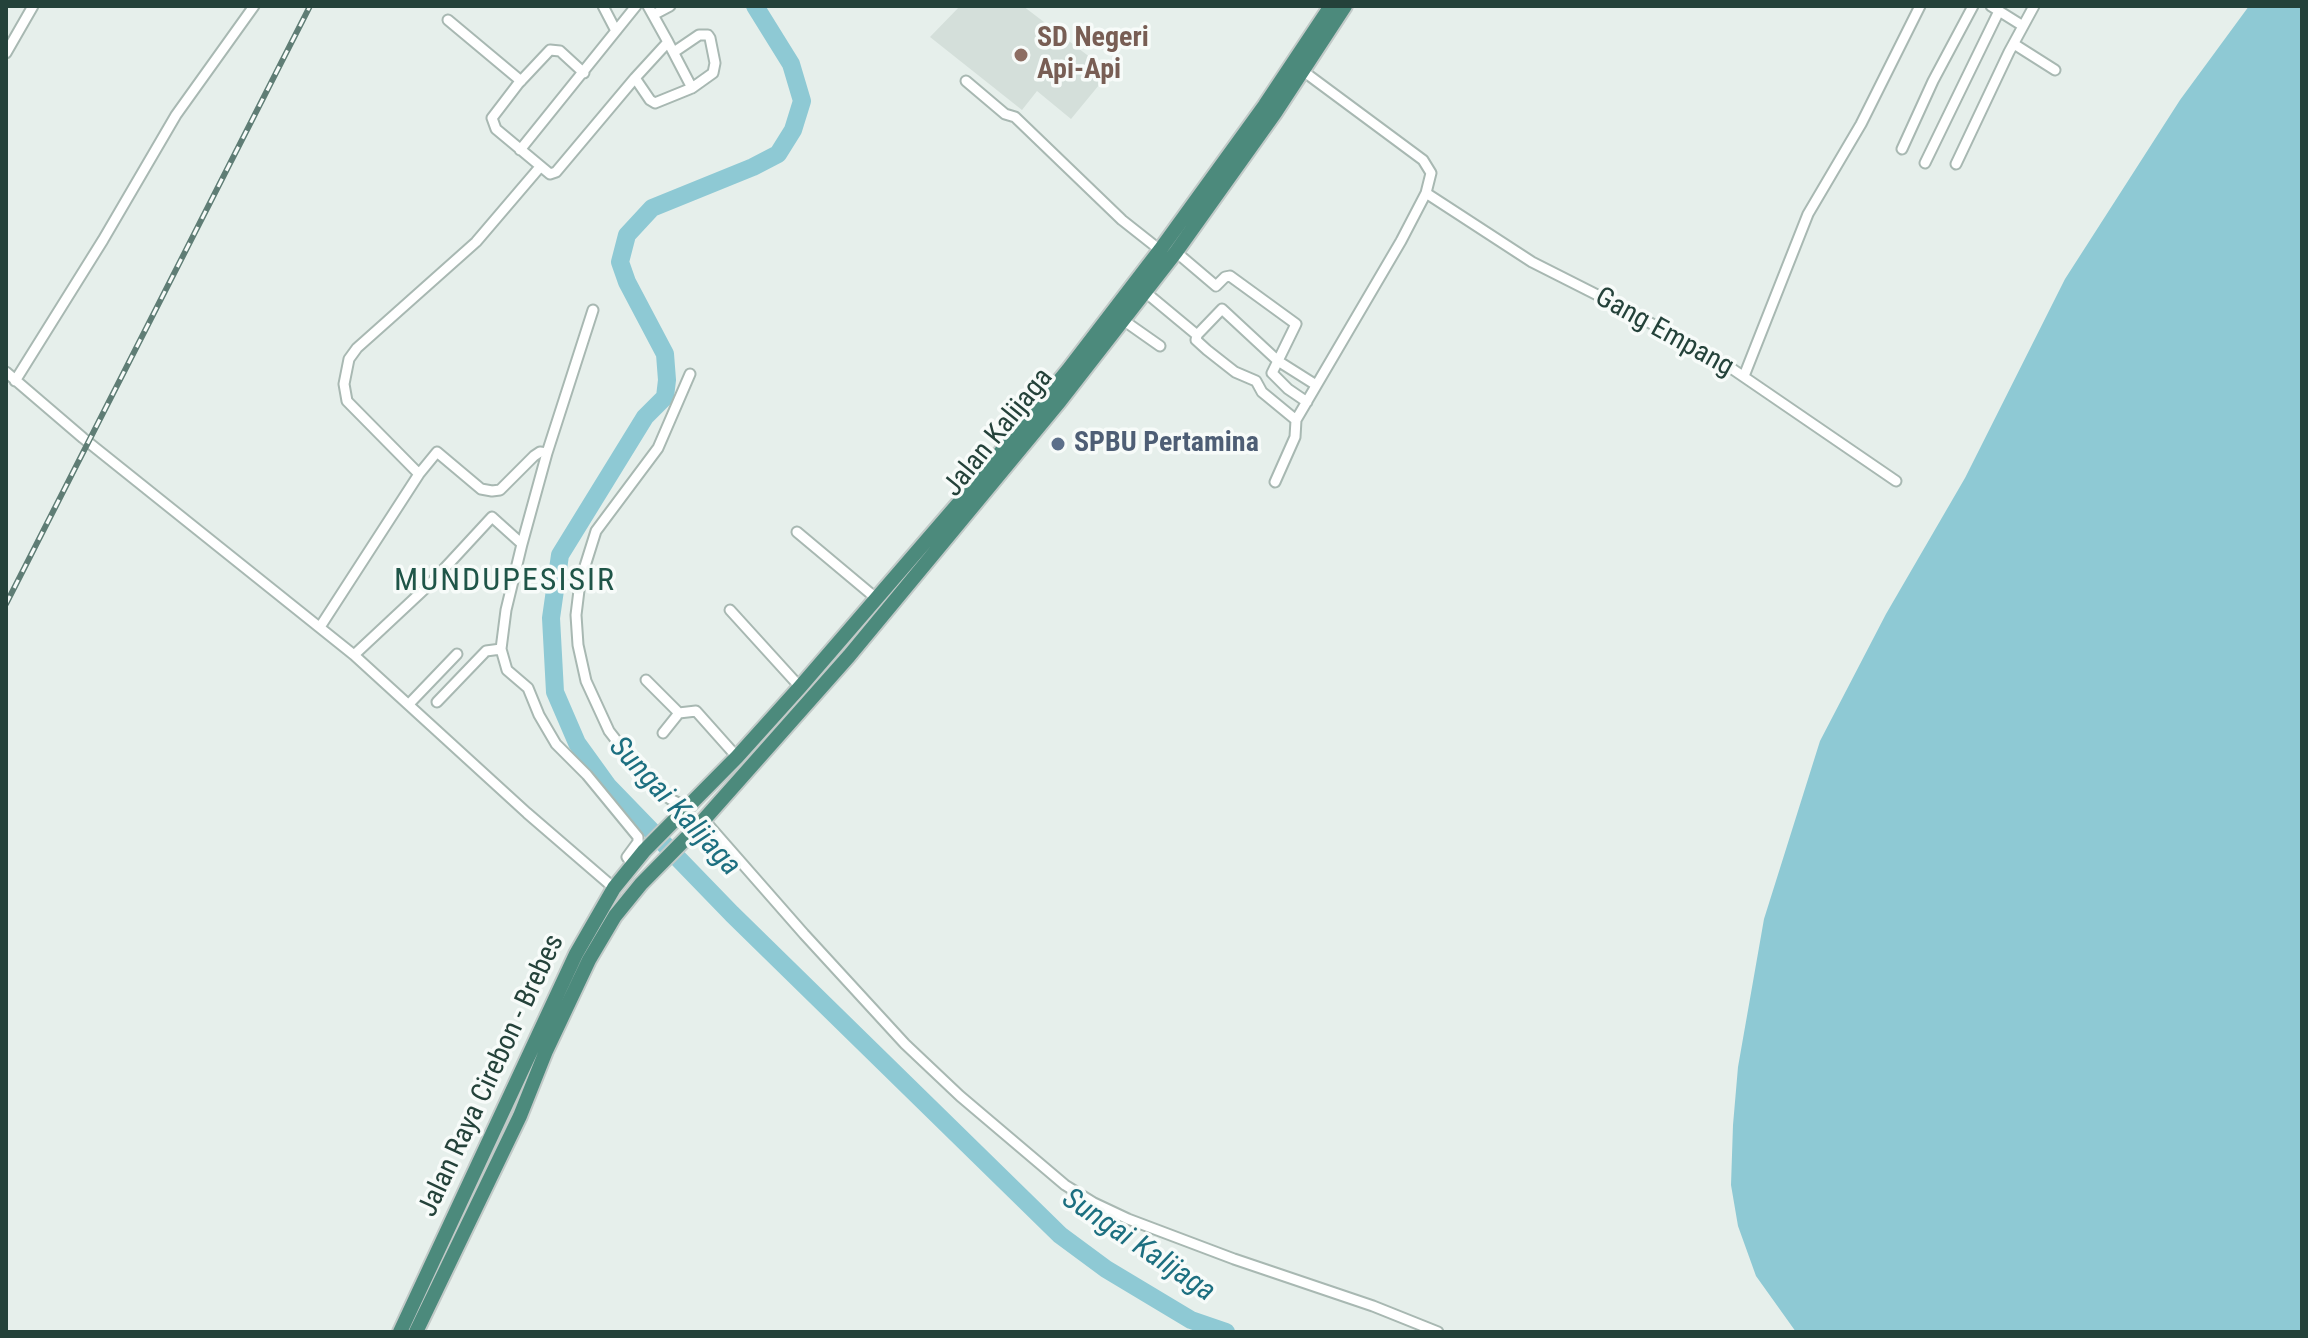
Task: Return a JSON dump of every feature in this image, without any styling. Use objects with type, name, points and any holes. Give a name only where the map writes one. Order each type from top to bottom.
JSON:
[{"type":"highway","name":"Jalan Kalijaga","points":[[644,851],[737,757],[800,687],[1048,394],[1160,250],[1265,105],[1331,6]]},
{"type":"highway","name":"Jalan Kalijaga","points":[[659,867],[703,821],[926,564],[1060,401],[1176,252],[1345,6]]},
{"type":"highway","name":"Jalan Raya Cirebon - Brebes","points":[[400,1332],[576,954],[614,888],[644,851]]},
{"type":"highway","name":"Jalan Raya Cirebon - Brebes","points":[[416,1332],[520,1116],[546,1051],[589,960],[626,900],[659,867]]},
{"type":"street","points":[[6,53],[33,6]]},
{"type":"street","points":[[15,381],[176,115],[254,6]]},
{"type":"street","points":[[603,6],[616,31]]},
{"type":"street","points":[[520,150],[636,6]]},
{"type":"street","points":[[670,6],[651,10],[692,88]]},
{"type":"street","points":[[1744,376],[1808,214],[1861,124],[1920,6]]},
{"type":"street","points":[[1902,149],[1933,81],[1973,6]]},
{"type":"street","points":[[1956,164],[2034,6]]},
{"type":"street","points":[[1925,163],[1995,8],[2023,26]]},
{"type":"street","points":[[448,20],[521,81]]},
{"type":"street","points":[[635,78],[655,103],[680,95],[712,75],[715,59],[709,36],[699,35],[674,52]]},
{"type":"street","points":[[584,73],[560,51],[553,49],[521,81],[491,120],[494,127],[550,174],[556,172],[668,42]]},
{"type":"street","points":[[2014,44],[2055,70]]},
{"type":"street","points":[[1275,482],[1295,437],[1296,420],[1426,193],[1431,173],[1423,160],[1303,71]]},
{"type":"street","points":[[966,81],[1005,114],[1015,117],[1122,220],[1160,250]]},
{"type":"street","points":[[419,474],[347,401],[344,384],[349,359],[357,348],[476,242],[540,167]]},
{"type":"street","name":"Gang Empang","points":[[1426,193],[1532,262],[1625,309],[1744,376],[1896,481]]},
{"type":"street","points":[[1176,252],[1216,286],[1230,276],[1296,324],[1273,375],[1307,402]]},
{"type":"street","points":[[1144,291],[1197,335]]},
{"type":"street","points":[[1296,420],[1262,392],[1256,381],[1235,372],[1207,350],[1196,340],[1197,335],[1222,309],[1278,361],[1316,385]]},
{"type":"street","points":[[593,310],[547,453],[522,544],[506,610],[501,649],[507,670],[528,688],[556,744],[587,775],[638,837],[638,842],[627,857],[633,865]]},
{"type":"street","points":[[1123,320],[1160,346]]},
{"type":"street","points":[[6,372],[140,485],[354,655],[614,888]]},
{"type":"street","points":[[685,810],[650,784],[609,731],[586,681],[578,645],[576,615],[580,582],[596,531],[658,448],[690,374]]},
{"type":"street","points":[[320,627],[419,474],[437,452],[481,489],[496,491],[534,456],[540,452],[547,453]]},
{"type":"street","points":[[354,655],[431,583],[492,517],[522,544]]},
{"type":"street","points":[[797,532],[877,599]]},
{"type":"street","points":[[730,610],[800,687]]},
{"type":"street","points":[[437,702],[486,651],[501,649]]},
{"type":"street","points":[[410,703],[457,654]]},
{"type":"street","points":[[646,680],[679,713]]},
{"type":"street","points":[[663,733],[679,713],[696,711],[737,757]]},
{"type":"street","points":[[703,821],[905,1044],[960,1096],[1065,1185],[1128,1219],[1438,1332]]},
{"type":"shaded area","name":"SD Negeri Api-Api","points":[[960,6],[1023,6],[1112,74],[1071,119],[1037,91],[1022,110],[930,37]]},
{"type":"water","points":[[2249,6],[2302,6],[2302,1332],[1796,1332],[1756,1276],[1738,1226],[1731,1185],[1733,1125],[1738,1067],[1764,919],[1820,741],[1886,614],[1965,478],[2065,279],[2180,100]]},
{"type":"waterway","name":"Sungai Kalijaga","points":[[755,6],[791,64],[802,101],[793,130],[778,154],[652,208],[627,235],[620,262],[627,282],[665,354],[665,397],[645,417],[560,555],[551,618],[555,692],[577,743],[608,786],[732,914],[1060,1235],[1106,1269],[1191,1320],[1226,1332]]},
{"type":"railway","points":[[6,604],[310,6]]},
{"type":"place","name":"SD Negeri Api-Api","points":[[1021,55]]},
{"type":"place","name":"SPBU Pertamina","points":[[1058,444]]},
{"type":"district","name":"MUNDUPESISIR","points":[[505,582]]}]
